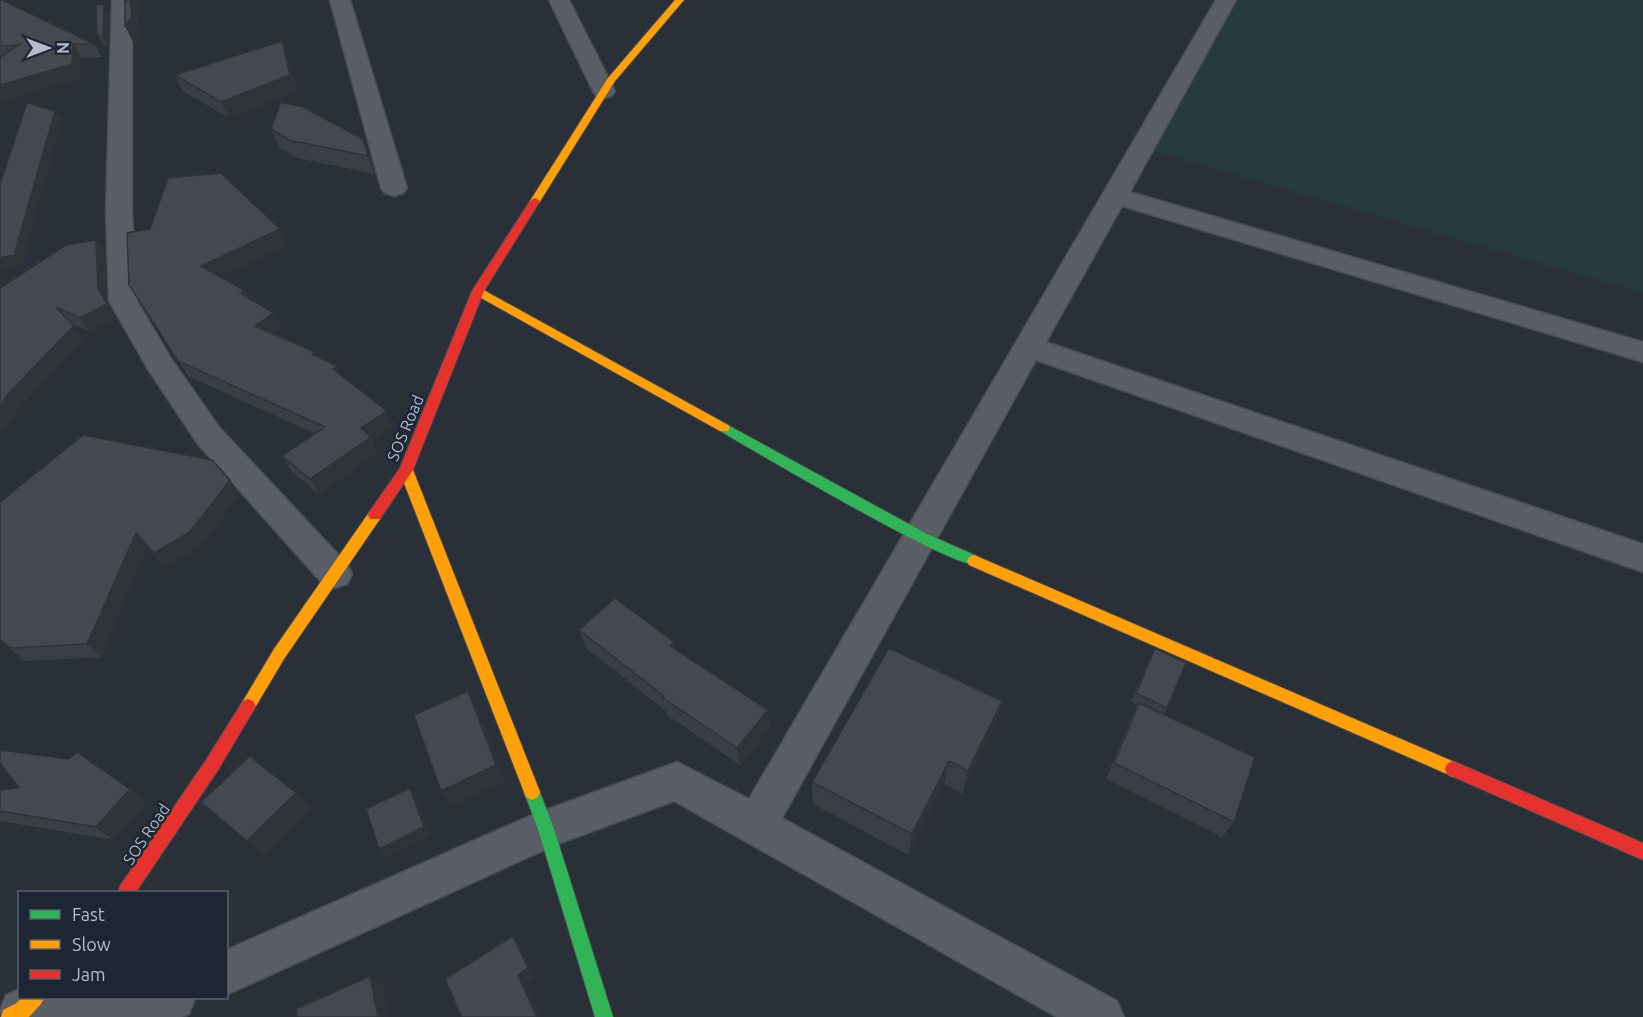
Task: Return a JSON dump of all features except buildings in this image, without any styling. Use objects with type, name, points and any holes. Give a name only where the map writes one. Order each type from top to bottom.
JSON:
[{"type":"street","points":[[122,0],[119,211],[123,301],[159,364],[208,435],[334,574]]},
{"type":"street","points":[[340,0],[394,188]]},
{"type":"street","points":[[559,0],[604,91]]},
{"type":"street","name":"SOS Road","points":[[127,891],[212,765],[279,654],[406,470],[478,291],[604,91],[680,0]]},
{"type":"street","points":[[756,825],[922,538],[1226,0]]},
{"type":"street","points":[[1116,196],[1643,352]]},
{"type":"street","points":[[478,291],[922,538],[1643,852]]},
{"type":"street","points":[[1030,347],[1643,558]]},
{"type":"street","points":[[406,470],[546,829],[604,1017]]},
{"type":"street","points":[[228,972],[546,829],[677,781],[1101,1017]]},
{"type":"street","points":[[22,1008],[133,1015],[171,999]]},
{"type":"green space","points":[[1230,0],[1643,0],[1643,293],[1133,145]]},
{"type":"traffic: fast","points":[[724,428],[922,538],[974,561]]},
{"type":"traffic: fast","points":[[532,792],[546,829],[604,1017]]},
{"type":"traffic: slow","points":[[535,201],[611,80],[680,0]]},
{"type":"traffic: slow","points":[[478,291],[724,428]]},
{"type":"traffic: slow","points":[[406,470],[532,792]]},
{"type":"traffic: slow","points":[[248,706],[279,654],[375,515]]},
{"type":"traffic: slow","points":[[974,561],[1453,769]]},
{"type":"traffic: slow","points":[[10,1017],[22,1011],[34,999]]},
{"type":"traffic: jam","points":[[375,515],[406,470],[478,291],[535,201]]},
{"type":"traffic: jam","points":[[127,891],[212,765],[248,706]]},
{"type":"traffic: jam","points":[[1453,769],[1643,852]]}]
